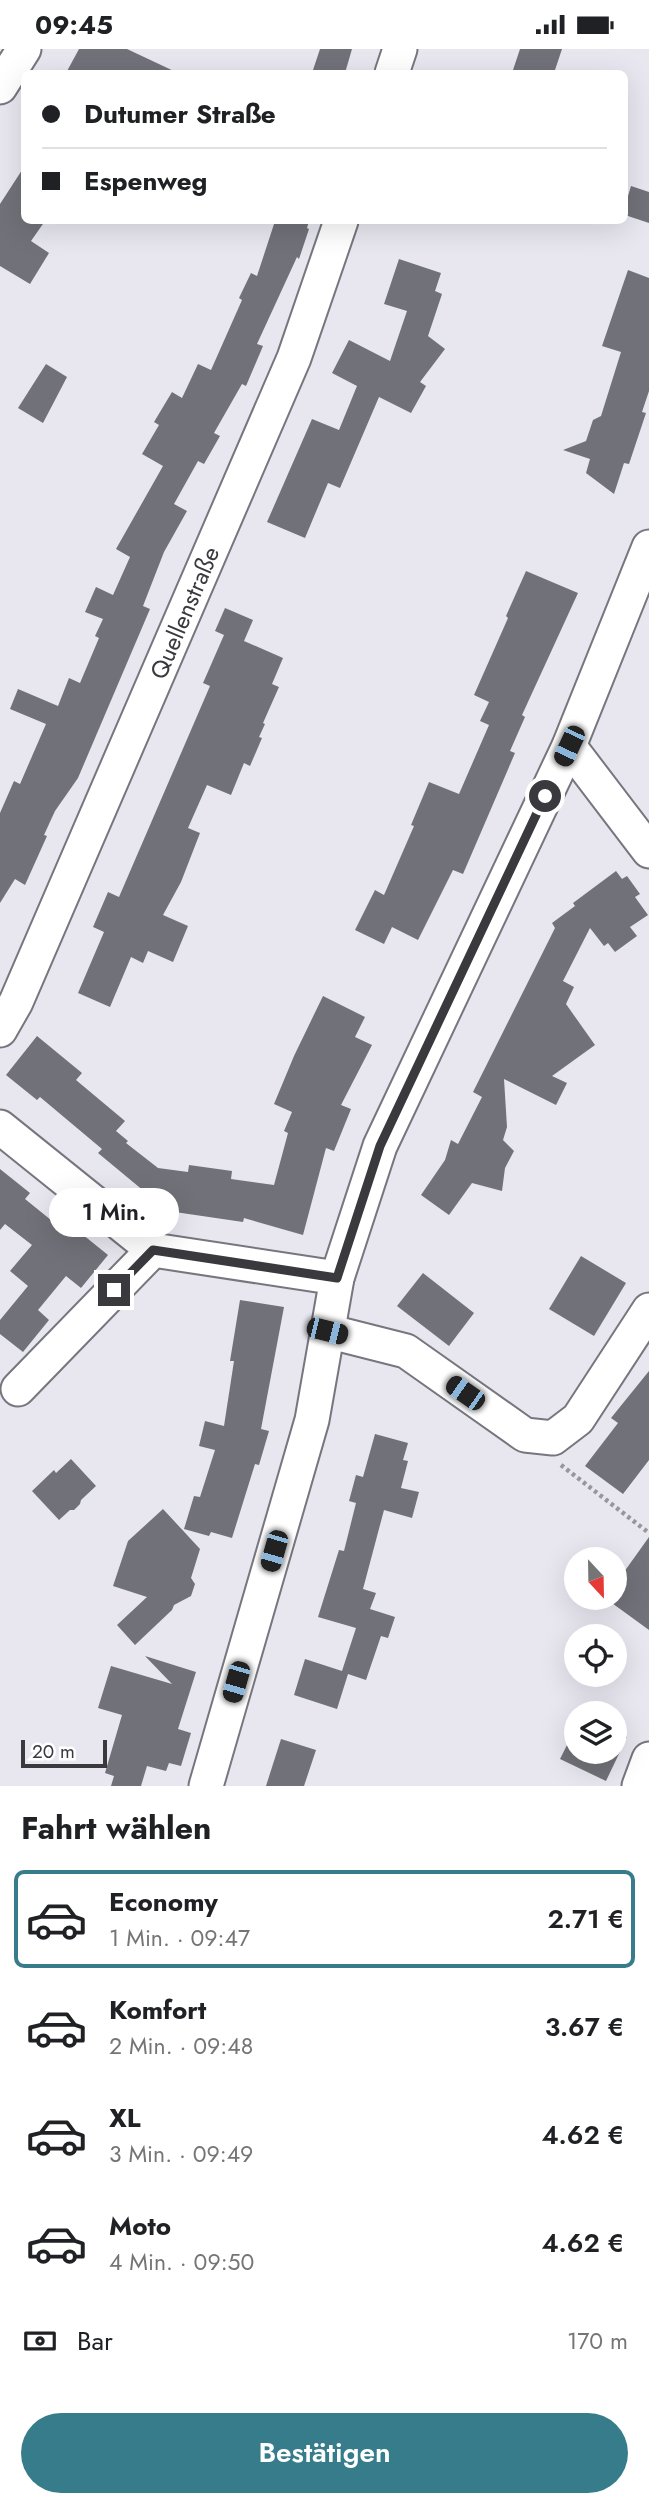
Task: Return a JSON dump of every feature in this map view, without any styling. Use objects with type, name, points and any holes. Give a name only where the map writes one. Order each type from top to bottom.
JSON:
[{"type":"street","points":[[0,87],[23,49]]},
{"type":"street","points":[[393,70],[400,49]]},
{"type":"street","name":"Quellenstraße","points":[[5,1007],[294,358],[340,224]]},
{"type":"street","points":[[206,1786],[312,1420],[337,1278],[380,1146],[569,746],[649,547]]},
{"type":"street","points":[[569,746],[649,851]]},
{"type":"street","points":[[0,1127],[153,1250],[337,1278]]},
{"type":"street","points":[[18,1389],[153,1250]]},
{"type":"street","points":[[327,1331],[406,1351],[525,1435],[553,1438],[578,1419],[649,1310]]},
{"type":"street","points":[[639,1786],[649,1759]]},
{"type":"path","points":[[525,1435],[649,1532]]},
{"type":"building","points":[[79,49],[127,49],[172,70],[68,70]]},
{"type":"building","points":[[320,49],[352,49],[346,70],[313,70]]},
{"type":"building","points":[[520,49],[562,49],[555,70],[513,70]]},
{"type":"building","points":[[21,172],[21,224],[43,224],[31,241],[49,253],[30,284],[0,266],[0,204]]},
{"type":"building","points":[[631,186],[649,192],[649,223],[628,216]]},
{"type":"building","points":[[274,224],[308,224],[299,259],[297,257],[257,344],[263,346],[246,386],[242,384],[214,433],[220,436],[204,464],[198,461],[174,504],[187,511],[164,552],[143,606],[150,609],[78,778],[55,811],[25,885],[15,879],[0,903],[0,813],[14,781],[20,784],[46,724],[10,709],[18,689],[58,706],[69,678],[80,683],[99,638],[95,636],[103,619],[85,612],[96,587],[113,595],[130,557],[116,549],[163,466],[142,454],[159,425],[154,422],[172,392],[182,398],[198,364],[211,370],[251,273],[257,276]]},
{"type":"building","points":[[399,259],[441,273],[435,291],[442,294],[428,336],[445,349],[420,382],[426,386],[411,413],[379,397],[340,488],[328,483],[305,538],[267,522],[312,419],[339,430],[357,386],[332,373],[349,340],[390,361],[407,311],[384,304]]},
{"type":"building","points":[[628,270],[649,278],[649,391],[642,412],[646,413],[629,464],[624,463],[614,494],[586,473],[590,459],[563,450],[586,441],[593,420],[601,416],[621,352],[602,346]]},
{"type":"building","points":[[46,364],[67,377],[43,423],[18,408]]},
{"type":"building","points":[[526,571],[578,593],[522,715],[525,717],[510,751],[515,753],[463,874],[453,870],[418,940],[392,927],[384,944],[355,930],[375,890],[384,895],[414,826],[411,825],[429,782],[459,794],[489,725],[480,721],[489,702],[474,695]]},
{"type":"building","points":[[225,608],[253,620],[244,641],[283,658],[272,684],[279,687],[263,723],[265,724],[259,737],[262,738],[250,766],[244,763],[231,795],[207,785],[188,828],[200,833],[181,882],[163,915],[188,926],[173,962],[148,951],[143,963],[131,957],[110,1007],[78,993],[104,932],[93,927],[108,892],[119,897],[210,686],[203,683],[224,635],[215,631]]},
{"type":"building","points":[[616,871],[622,879],[627,876],[640,894],[635,897],[648,915],[630,927],[637,936],[615,952],[608,943],[604,946],[590,928],[563,981],[574,987],[566,1004],[595,1045],[552,1076],[567,1083],[556,1105],[504,1079],[507,1127],[503,1140],[514,1151],[505,1168],[502,1191],[472,1183],[449,1215],[421,1195],[445,1160],[451,1140],[458,1144],[482,1097],[473,1092],[555,928],[552,923],[575,906],[573,903]]},
{"type":"building","points":[[323,996],[365,1017],[355,1037],[372,1045],[341,1105],[351,1109],[334,1151],[326,1148],[303,1235],[244,1218],[243,1222],[168,1211],[98,1153],[102,1149],[40,1097],[37,1100],[6,1075],[37,1036],[82,1073],[76,1080],[125,1121],[116,1131],[128,1141],[126,1143],[158,1168],[188,1172],[189,1165],[232,1171],[231,1179],[274,1185],[288,1133],[284,1131],[292,1112],[274,1104]]},
{"type":"building","points":[[0,1169],[30,1193],[25,1199],[72,1237],[77,1230],[108,1255],[81,1288],[66,1276],[38,1310],[49,1320],[23,1352],[0,1334],[0,1320],[28,1286],[10,1271],[32,1245],[5,1224],[0,1230]]},
{"type":"building","points":[[581,1256],[626,1283],[594,1336],[549,1309]]},
{"type":"building","points":[[423,1273],[474,1313],[449,1346],[397,1306]]},
{"type":"building","points":[[240,1300],[284,1307],[261,1429],[269,1431],[259,1465],[255,1464],[232,1538],[211,1532],[209,1536],[184,1529],[194,1496],[200,1497],[215,1450],[199,1446],[205,1421],[224,1426],[234,1361],[230,1361]]},
{"type":"building","points":[[649,1371],[649,1460],[623,1494],[585,1466],[618,1423],[611,1418]]},
{"type":"building","points":[[375,1434],[408,1443],[403,1460],[408,1461],[401,1488],[419,1492],[412,1518],[384,1510],[363,1589],[376,1593],[370,1609],[395,1617],[388,1638],[381,1636],[366,1680],[348,1674],[337,1709],[294,1695],[305,1659],[342,1671],[356,1628],[318,1617],[339,1550],[344,1551],[356,1503],[349,1501],[356,1475],[363,1477]]},
{"type":"building","points":[[71,1459],[96,1486],[74,1510],[70,1510],[59,1520],[32,1491],[54,1470],[56,1473]]},
{"type":"building","points":[[163,1509],[200,1549],[191,1578],[195,1584],[191,1596],[174,1605],[135,1645],[117,1625],[147,1597],[113,1586],[128,1541]]},
{"type":"building","points":[[649,1537],[649,1630],[622,1610],[627,1610],[627,1568]]},
{"type":"building","points":[[145,1656],[196,1672],[178,1729],[191,1733],[181,1766],[169,1763],[166,1771],[147,1766],[141,1786],[111,1786],[114,1776],[105,1773],[122,1715],[98,1708],[111,1666],[172,1684]]},
{"type":"building","points":[[281,1739],[316,1750],[304,1786],[266,1786]]},
{"type":"building","points":[[570,1764],[614,1764],[606,1781]]},
{"type":"route","points":[[114,1290],[153,1250],[337,1278],[380,1146],[545,796]]}]
